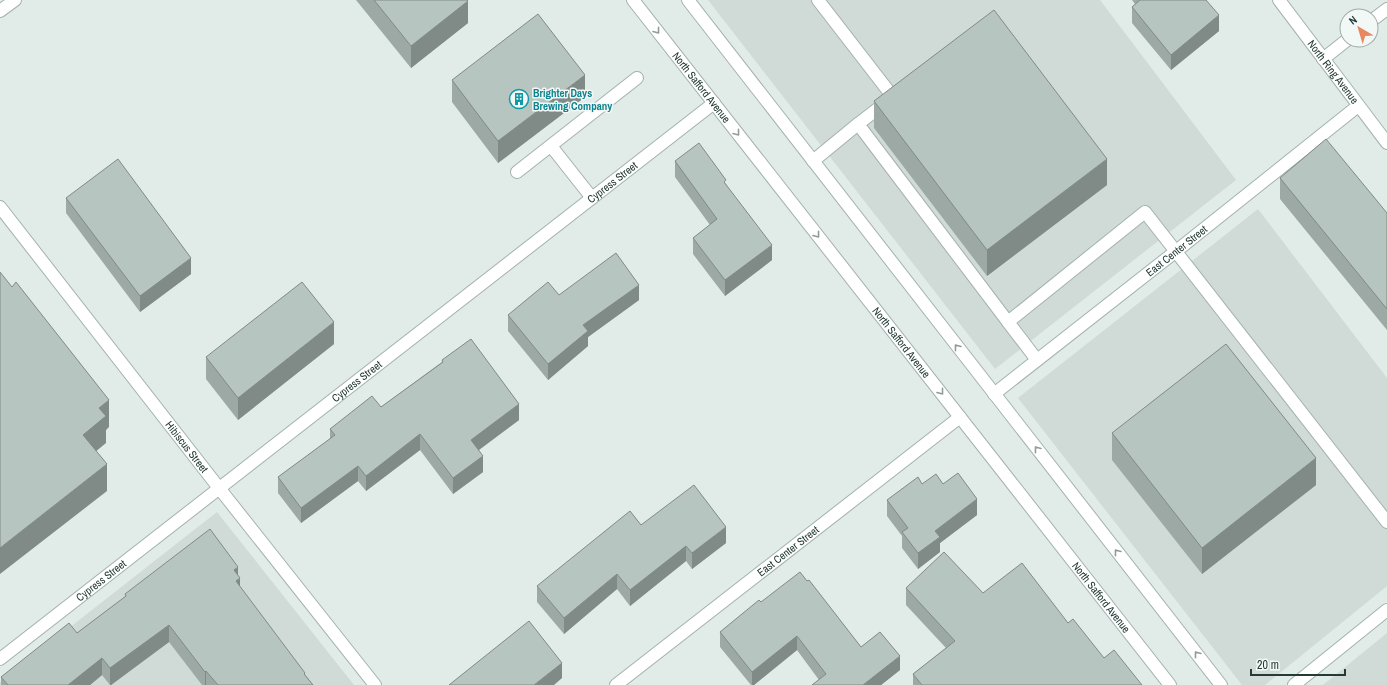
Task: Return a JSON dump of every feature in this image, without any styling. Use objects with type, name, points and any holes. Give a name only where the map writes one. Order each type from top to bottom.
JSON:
[{"type":"street","points":[[0,11],[15,0]]},
{"type":"street","name":"North Safford Avenue","points":[[633,0],[1170,685]]},
{"type":"street","points":[[688,0],[1221,685]]},
{"type":"street","points":[[813,161],[892,97],[818,0]]},
{"type":"street","name":"North Ring Avenue","points":[[1279,0],[1387,143]]},
{"type":"street","points":[[1323,59],[1339,47]]},
{"type":"street","points":[[517,172],[637,78]]},
{"type":"street","name":"Cypress Street","points":[[0,659],[714,103]]},
{"type":"street","name":"East Center Street","points":[[994,394],[1358,106]]},
{"type":"street","points":[[858,124],[1037,360]]},
{"type":"street","points":[[551,146],[592,198]]},
{"type":"street","name":"Hibiscus Street","points":[[0,207],[218,488],[375,685]]},
{"type":"street","points":[[1008,322],[1145,212],[1387,522]]},
{"type":"street","name":"East Center Street","points":[[616,685],[960,417]]},
{"type":"street","points":[[1294,685],[1387,610]]},
{"type":"shaded area","points":[[708,0],[1100,0],[1236,180],[995,369]]},
{"type":"shaded area","points":[[1258,209],[1387,378],[1387,586],[1265,685],[1242,685],[1018,398]]},
{"type":"shaded area","points":[[217,512],[354,685],[0,685],[0,682]]},
{"type":"shaded area","points":[[1387,633],[1387,685],[1323,685]]},
{"type":"building","points":[[374,0],[467,0],[468,1],[411,46]]},
{"type":"building","points":[[1140,0],[1206,0],[1219,15],[1171,55],[1132,7]]},
{"type":"building","points":[[994,10],[1107,159],[987,250],[874,101]]},
{"type":"building","name":"Brighter Days Brewing Company","points":[[538,14],[585,75],[498,141],[452,80]]},
{"type":"building","points":[[1326,139],[1387,213],[1387,309],[1280,178]]},
{"type":"building","points":[[699,143],[726,180],[724,182],[772,245],[725,280],[693,238],[717,219],[675,161]]},
{"type":"building","points":[[118,159],[191,258],[140,296],[66,198]]},
{"type":"building","points":[[616,253],[639,285],[583,325],[588,331],[548,364],[508,315],[548,282],[559,295]]},
{"type":"building","points":[[0,272],[12,287],[16,282],[109,400],[99,408],[106,416],[83,435],[107,464],[0,548]]},
{"type":"building","points":[[302,282],[334,322],[238,398],[206,357]]},
{"type":"building","points":[[471,339],[519,404],[471,440],[483,456],[453,478],[420,434],[366,476],[358,466],[301,508],[278,477],[335,435],[330,429],[372,396],[381,407],[443,362],[442,360]]},
{"type":"building","points":[[1226,344],[1316,458],[1202,548],[1112,433]]},
{"type":"building","points":[[958,473],[977,499],[935,531],[940,537],[918,553],[902,532],[908,528],[887,500],[918,477],[922,484],[936,474],[943,484]]},
{"type":"building","points":[[694,485],[726,527],[692,553],[686,546],[630,590],[617,574],[564,618],[537,586],[630,511],[641,525]]},
{"type":"building","points":[[210,529],[238,567],[234,570],[240,578],[236,581],[313,685],[218,685],[206,671],[205,672],[169,625],[110,668],[102,658],[68,685],[8,685],[1,677],[69,623],[77,633]]},
{"type":"building","points":[[944,552],[983,593],[1022,563],[1068,623],[1073,619],[1104,658],[1114,650],[1142,685],[922,685],[913,674],[955,641],[906,588]]},
{"type":"building","points":[[800,572],[807,581],[809,580],[861,647],[880,632],[900,656],[863,685],[812,685],[826,674],[797,636],[752,672],[720,632],[759,600],[761,602]]},
{"type":"building","points":[[529,621],[562,663],[534,685],[449,685]]},
{"type":"place","name":"Brighter Days Brewing Company","points":[[519,99]]}]
